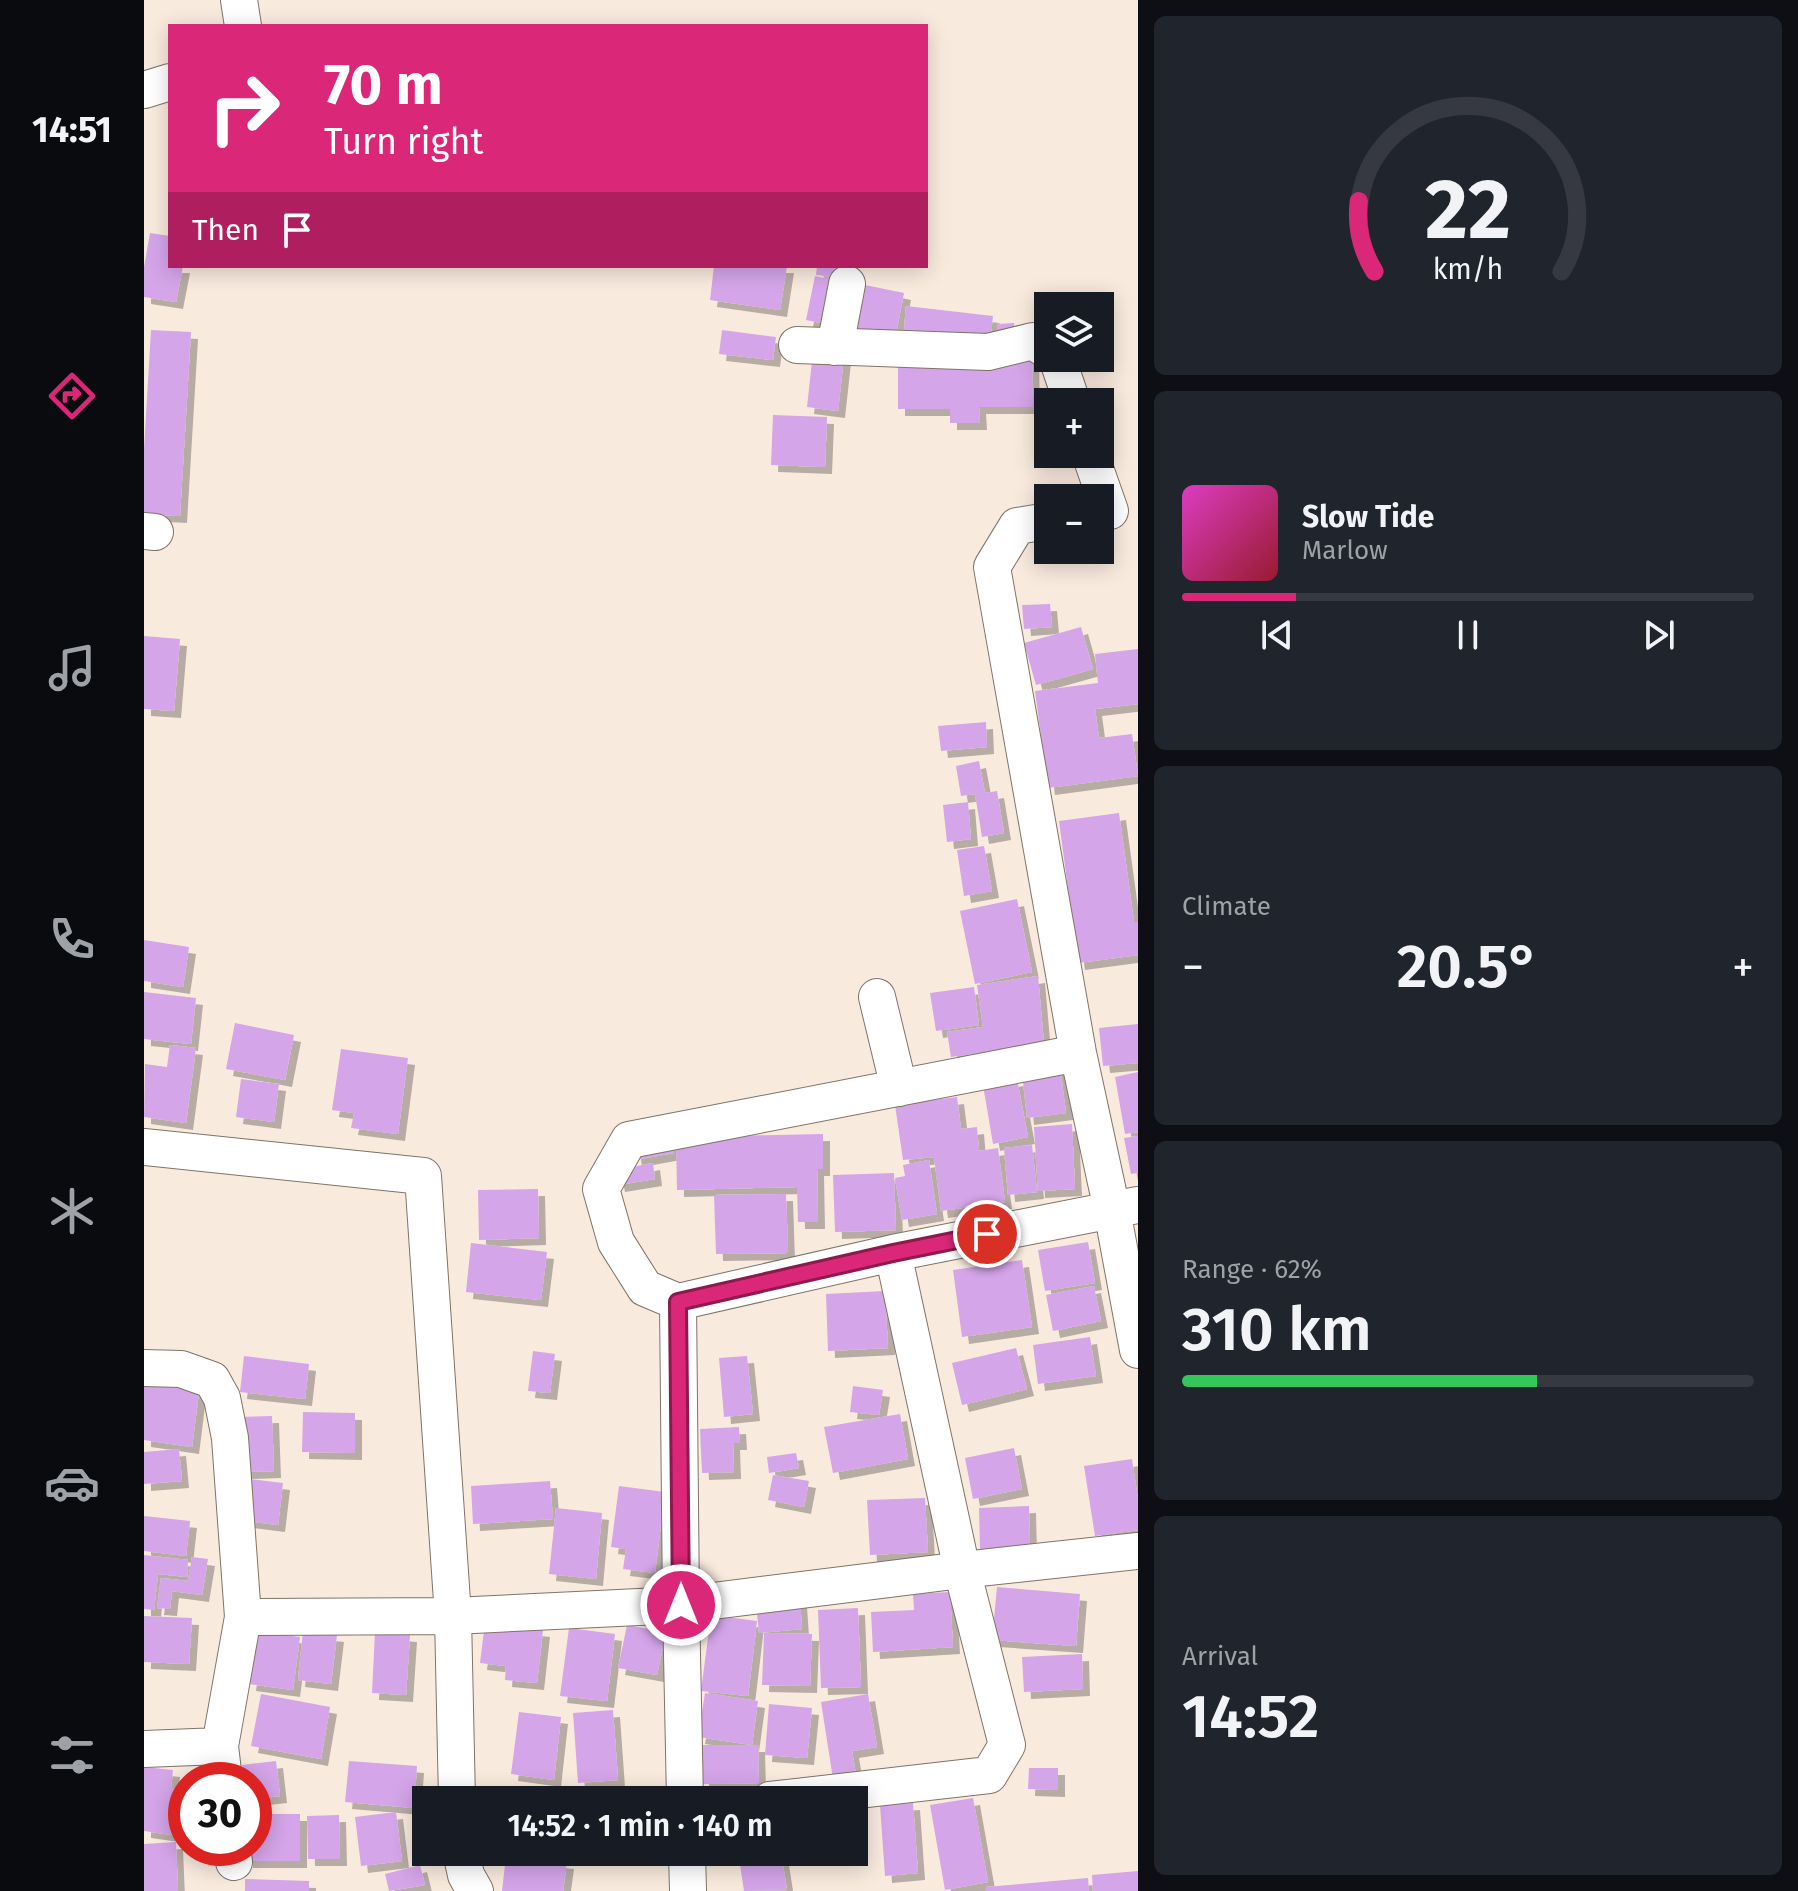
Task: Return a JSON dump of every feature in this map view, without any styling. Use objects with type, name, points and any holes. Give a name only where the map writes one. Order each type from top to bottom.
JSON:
[{"type":"street","points":[[239,0],[243,24]]},
{"type":"street","points":[[144,90],[168,83]]},
{"type":"street","points":[[835,347],[847,284]]},
{"type":"street","points":[[797,345],[988,352],[1034,342]]},
{"type":"street","points":[[1096,468],[1116,510]]},
{"type":"street","points":[[1034,523],[1017,526],[992,567],[1078,1053],[1125,1207],[1138,1350]]},
{"type":"street","points":[[877,997],[899,1088]]},
{"type":"street","points":[[1078,1053],[629,1140],[601,1189],[616,1242],[645,1288],[678,1302],[893,1253],[1125,1207]]},
{"type":"street","points":[[144,1147],[423,1176],[453,1616],[457,1786]]},
{"type":"street","points":[[850,1786],[998,1760],[962,1570],[893,1253]]},
{"type":"street","points":[[678,1302],[685,1786]]},
{"type":"street","points":[[144,1368],[181,1369],[212,1380],[222,1398],[230,1438],[243,1617],[222,1762]]},
{"type":"street","points":[[243,1617],[453,1616],[681,1605],[1138,1551]]},
{"type":"street","points":[[144,1749],[216,1762]]},
{"type":"street","points":[[464,1866],[475,1891]]},
{"type":"street","points":[[687,1866],[688,1891]]},
{"type":"building","points":[[150,233],[168,236],[168,268],[183,268],[176,302],[144,297],[144,267]]},
{"type":"building","points":[[714,268],[787,268],[780,310],[710,300]]},
{"type":"building","points":[[817,268],[844,268],[842,278],[816,275]]},
{"type":"building","points":[[815,276],[845,282],[836,326],[806,320]]},
{"type":"building","points":[[850,282],[904,293],[894,344],[839,333]]},
{"type":"building","points":[[906,306],[993,316],[989,350],[903,341]]},
{"type":"building","points":[[1014,323],[1015,339],[998,340],[997,324]]},
{"type":"building","points":[[151,330],[191,332],[180,516],[144,514],[144,449]]},
{"type":"building","points":[[722,330],[776,337],[773,360],[719,354]]},
{"type":"building","points":[[813,352],[844,356],[838,411],[807,407]]},
{"type":"building","points":[[1032,354],[1033,407],[979,407],[980,423],[950,423],[950,409],[898,409],[898,355]]},
{"type":"building","points":[[773,415],[827,417],[825,467],[771,465]]},
{"type":"building","points":[[1050,604],[1052,627],[1024,629],[1022,605]]},
{"type":"building","points":[[1081,627],[1093,669],[1036,685],[1024,643]]},
{"type":"building","points":[[144,636],[180,639],[174,711],[144,709]]},
{"type":"building","points":[[1138,649],[1138,704],[1095,709],[1099,738],[1132,734],[1138,776],[1048,788],[1035,691],[1098,683],[1095,654]]},
{"type":"building","points":[[986,722],[987,747],[941,751],[938,726]]},
{"type":"building","points":[[979,761],[985,793],[997,791],[1004,833],[982,837],[975,794],[961,796],[956,766]]},
{"type":"building","points":[[968,802],[971,839],[947,842],[943,805]]},
{"type":"building","points":[[1119,813],[1134,922],[1138,922],[1138,955],[1078,963],[1059,821]]},
{"type":"building","points":[[984,846],[992,891],[964,896],[957,850]]},
{"type":"building","points":[[1017,899],[1032,972],[975,984],[960,911]]},
{"type":"building","points":[[144,940],[189,947],[183,987],[144,981]]},
{"type":"building","points":[[1038,976],[1044,1044],[951,1057],[947,1032],[983,1027],[977,985]]},
{"type":"building","points":[[974,987],[979,1025],[936,1031],[930,993]]},
{"type":"building","points":[[144,992],[196,998],[191,1044],[144,1039]]},
{"type":"building","points":[[235,1023],[294,1035],[285,1080],[226,1069]]},
{"type":"building","points":[[1138,1024],[1138,1063],[1103,1066],[1099,1028]]},
{"type":"building","points":[[170,1045],[196,1048],[186,1123],[144,1117],[145,1064],[167,1067]]},
{"type":"building","points":[[341,1049],[408,1058],[398,1134],[351,1128],[354,1113],[332,1110]]},
{"type":"building","points":[[1060,1067],[1066,1113],[1027,1118],[1022,1072]]},
{"type":"building","points":[[1138,1072],[1138,1132],[1125,1134],[1115,1077]]},
{"type":"building","points":[[241,1079],[279,1084],[274,1122],[236,1117]]},
{"type":"building","points":[[1017,1079],[1028,1137],[993,1144],[983,1085]]},
{"type":"building","points":[[957,1097],[961,1129],[977,1127],[979,1151],[998,1148],[1005,1202],[941,1211],[934,1157],[903,1160],[895,1105]]},
{"type":"building","points":[[1072,1124],[1075,1189],[1038,1191],[1034,1127]]},
{"type":"building","points":[[823,1134],[823,1169],[817,1169],[818,1222],[798,1222],[797,1187],[677,1190],[676,1137]]},
{"type":"building","points":[[1138,1136],[1138,1173],[1131,1174],[1124,1138]]},
{"type":"building","points":[[671,1138],[674,1153],[635,1160],[633,1144]]},
{"type":"building","points":[[1032,1145],[1037,1192],[1008,1195],[1004,1148]]},
{"type":"building","points":[[929,1160],[937,1214],[902,1220],[895,1178],[905,1176],[903,1165]]},
{"type":"building","points":[[653,1163],[655,1179],[618,1185],[615,1170]]},
{"type":"building","points":[[894,1173],[896,1230],[835,1232],[833,1175]]},
{"type":"building","points":[[538,1189],[539,1238],[479,1240],[478,1190]]},
{"type":"building","points":[[786,1194],[788,1253],[716,1254],[714,1195]]},
{"type":"building","points":[[1088,1242],[1095,1283],[1045,1291],[1038,1250]]},
{"type":"building","points":[[471,1243],[547,1252],[541,1300],[466,1292]]},
{"type":"building","points":[[1022,1260],[1032,1327],[962,1337],[953,1270]]},
{"type":"building","points":[[1094,1286],[1101,1321],[1053,1331],[1046,1295]]},
{"type":"building","points":[[885,1291],[888,1348],[828,1351],[826,1294]]},
{"type":"building","points":[[1090,1337],[1096,1376],[1038,1384],[1033,1345]]},
{"type":"building","points":[[1016,1348],[1027,1389],[962,1405],[952,1363]]},
{"type":"building","points":[[533,1351],[555,1354],[550,1393],[528,1391]]},
{"type":"building","points":[[244,1356],[309,1364],[305,1399],[240,1392]]},
{"type":"building","points":[[747,1356],[753,1414],[724,1417],[719,1358]]},
{"type":"building","points":[[144,1377],[200,1384],[192,1447],[144,1440]]},
{"type":"building","points":[[853,1386],[883,1390],[879,1415],[850,1412]]},
{"type":"building","points":[[303,1412],[355,1413],[355,1453],[302,1452]]},
{"type":"building","points":[[900,1414],[908,1459],[833,1473],[824,1427]]},
{"type":"building","points":[[272,1416],[274,1471],[242,1472],[240,1417]]},
{"type":"building","points":[[739,1427],[740,1443],[733,1443],[734,1472],[702,1473],[700,1429]]},
{"type":"building","points":[[1014,1448],[1022,1489],[973,1499],[965,1458]]},
{"type":"building","points":[[179,1449],[182,1481],[144,1484],[144,1452]]},
{"type":"building","points":[[796,1453],[799,1468],[769,1473],[767,1457]]},
{"type":"building","points":[[1132,1459],[1138,1500],[1138,1530],[1095,1536],[1084,1466]]},
{"type":"building","points":[[773,1475],[809,1481],[804,1507],[768,1500]]},
{"type":"building","points":[[250,1479],[283,1483],[278,1525],[246,1521]]},
{"type":"building","points":[[550,1481],[553,1519],[473,1524],[471,1486]]},
{"type":"building","points":[[619,1486],[665,1492],[655,1573],[623,1569],[626,1549],[611,1547]]},
{"type":"building","points":[[925,1498],[928,1552],[870,1555],[867,1500]]},
{"type":"building","points":[[1029,1506],[1030,1547],[980,1549],[979,1508]]},
{"type":"building","points":[[556,1508],[602,1513],[596,1579],[549,1574]]},
{"type":"building","points":[[144,1516],[190,1521],[186,1556],[144,1551]]},
{"type":"building","points":[[144,1555],[188,1560],[187,1577],[158,1574],[154,1610],[144,1609]]},
{"type":"building","points":[[192,1557],[208,1559],[202,1595],[172,1591],[170,1609],[157,1608],[161,1578],[188,1581]]},
{"type":"building","points":[[997,1587],[1080,1594],[1076,1646],[992,1640]]},
{"type":"building","points":[[950,1592],[953,1647],[873,1652],[871,1612],[914,1610],[913,1594]]},
{"type":"building","points":[[800,1600],[802,1629],[759,1633],[756,1604]]},
{"type":"building","points":[[858,1608],[861,1687],[821,1688],[818,1610]]},
{"type":"building","points":[[711,1615],[757,1621],[748,1696],[701,1691]]},
{"type":"building","points":[[144,1616],[192,1618],[189,1664],[144,1662]]},
{"type":"building","points":[[485,1623],[543,1630],[537,1683],[505,1680],[506,1666],[480,1663]]},
{"type":"building","points":[[627,1625],[666,1632],[657,1675],[618,1668]]},
{"type":"building","points":[[569,1628],[615,1634],[607,1701],[560,1696]]},
{"type":"building","points":[[256,1631],[300,1637],[293,1690],[249,1684]]},
{"type":"building","points":[[303,1631],[337,1635],[331,1684],[298,1680]]},
{"type":"building","points":[[375,1632],[410,1635],[406,1695],[372,1693]]},
{"type":"building","points":[[764,1633],[812,1634],[810,1686],[762,1685]]},
{"type":"building","points":[[1082,1654],[1083,1689],[1024,1692],[1022,1657]]},
{"type":"building","points":[[705,1693],[758,1701],[752,1745],[698,1737]]},
{"type":"building","points":[[261,1694],[330,1707],[321,1759],[251,1746]]},
{"type":"building","points":[[868,1694],[877,1747],[852,1751],[856,1775],[833,1779],[821,1702]]},
{"type":"building","points":[[769,1704],[812,1708],[807,1758],[765,1755]]},
{"type":"building","points":[[613,1710],[618,1780],[578,1783],[573,1713]]},
{"type":"building","points":[[519,1712],[561,1717],[554,1780],[511,1774]]},
{"type":"building","points":[[702,1745],[758,1745],[759,1783],[702,1784]]},
{"type":"building","points":[[276,1761],[280,1796],[272,1797],[272,1762],[268,1762]]},
{"type":"building","points":[[349,1761],[417,1766],[416,1786],[412,1786],[412,1808],[345,1802]]},
{"type":"building","points":[[144,1767],[168,1769],[168,1834],[144,1831]]},
{"type":"building","points":[[1029,1768],[1058,1768],[1058,1790],[1028,1789]]},
{"type":"building","points":[[973,1798],[988,1882],[945,1890],[930,1805]]},
{"type":"building","points":[[913,1803],[918,1873],[885,1876],[880,1805]]},
{"type":"building","points":[[396,1812],[402,1861],[361,1866],[355,1817]]},
{"type":"building","points":[[272,1814],[300,1814],[300,1861],[272,1861]]},
{"type":"building","points":[[339,1815],[340,1859],[308,1859],[307,1816]]},
{"type":"building","points":[[168,1842],[168,1866],[177,1866],[178,1891],[144,1891],[144,1844]]},
{"type":"building","points":[[420,1866],[425,1885],[389,1891],[385,1874]]},
{"type":"building","points":[[505,1866],[566,1866],[563,1891],[502,1891]]},
{"type":"building","points":[[740,1866],[783,1866],[787,1890],[744,1891]]},
{"type":"building","points":[[1138,1871],[1138,1891],[1093,1891],[1092,1875]]},
{"type":"building","points":[[1088,1878],[1089,1891],[986,1891],[986,1887]]},
{"type":"building","points":[[245,1879],[309,1881],[309,1891],[245,1891]]},
{"type":"route","points":[[681,1605],[678,1302],[987,1234]]}]
